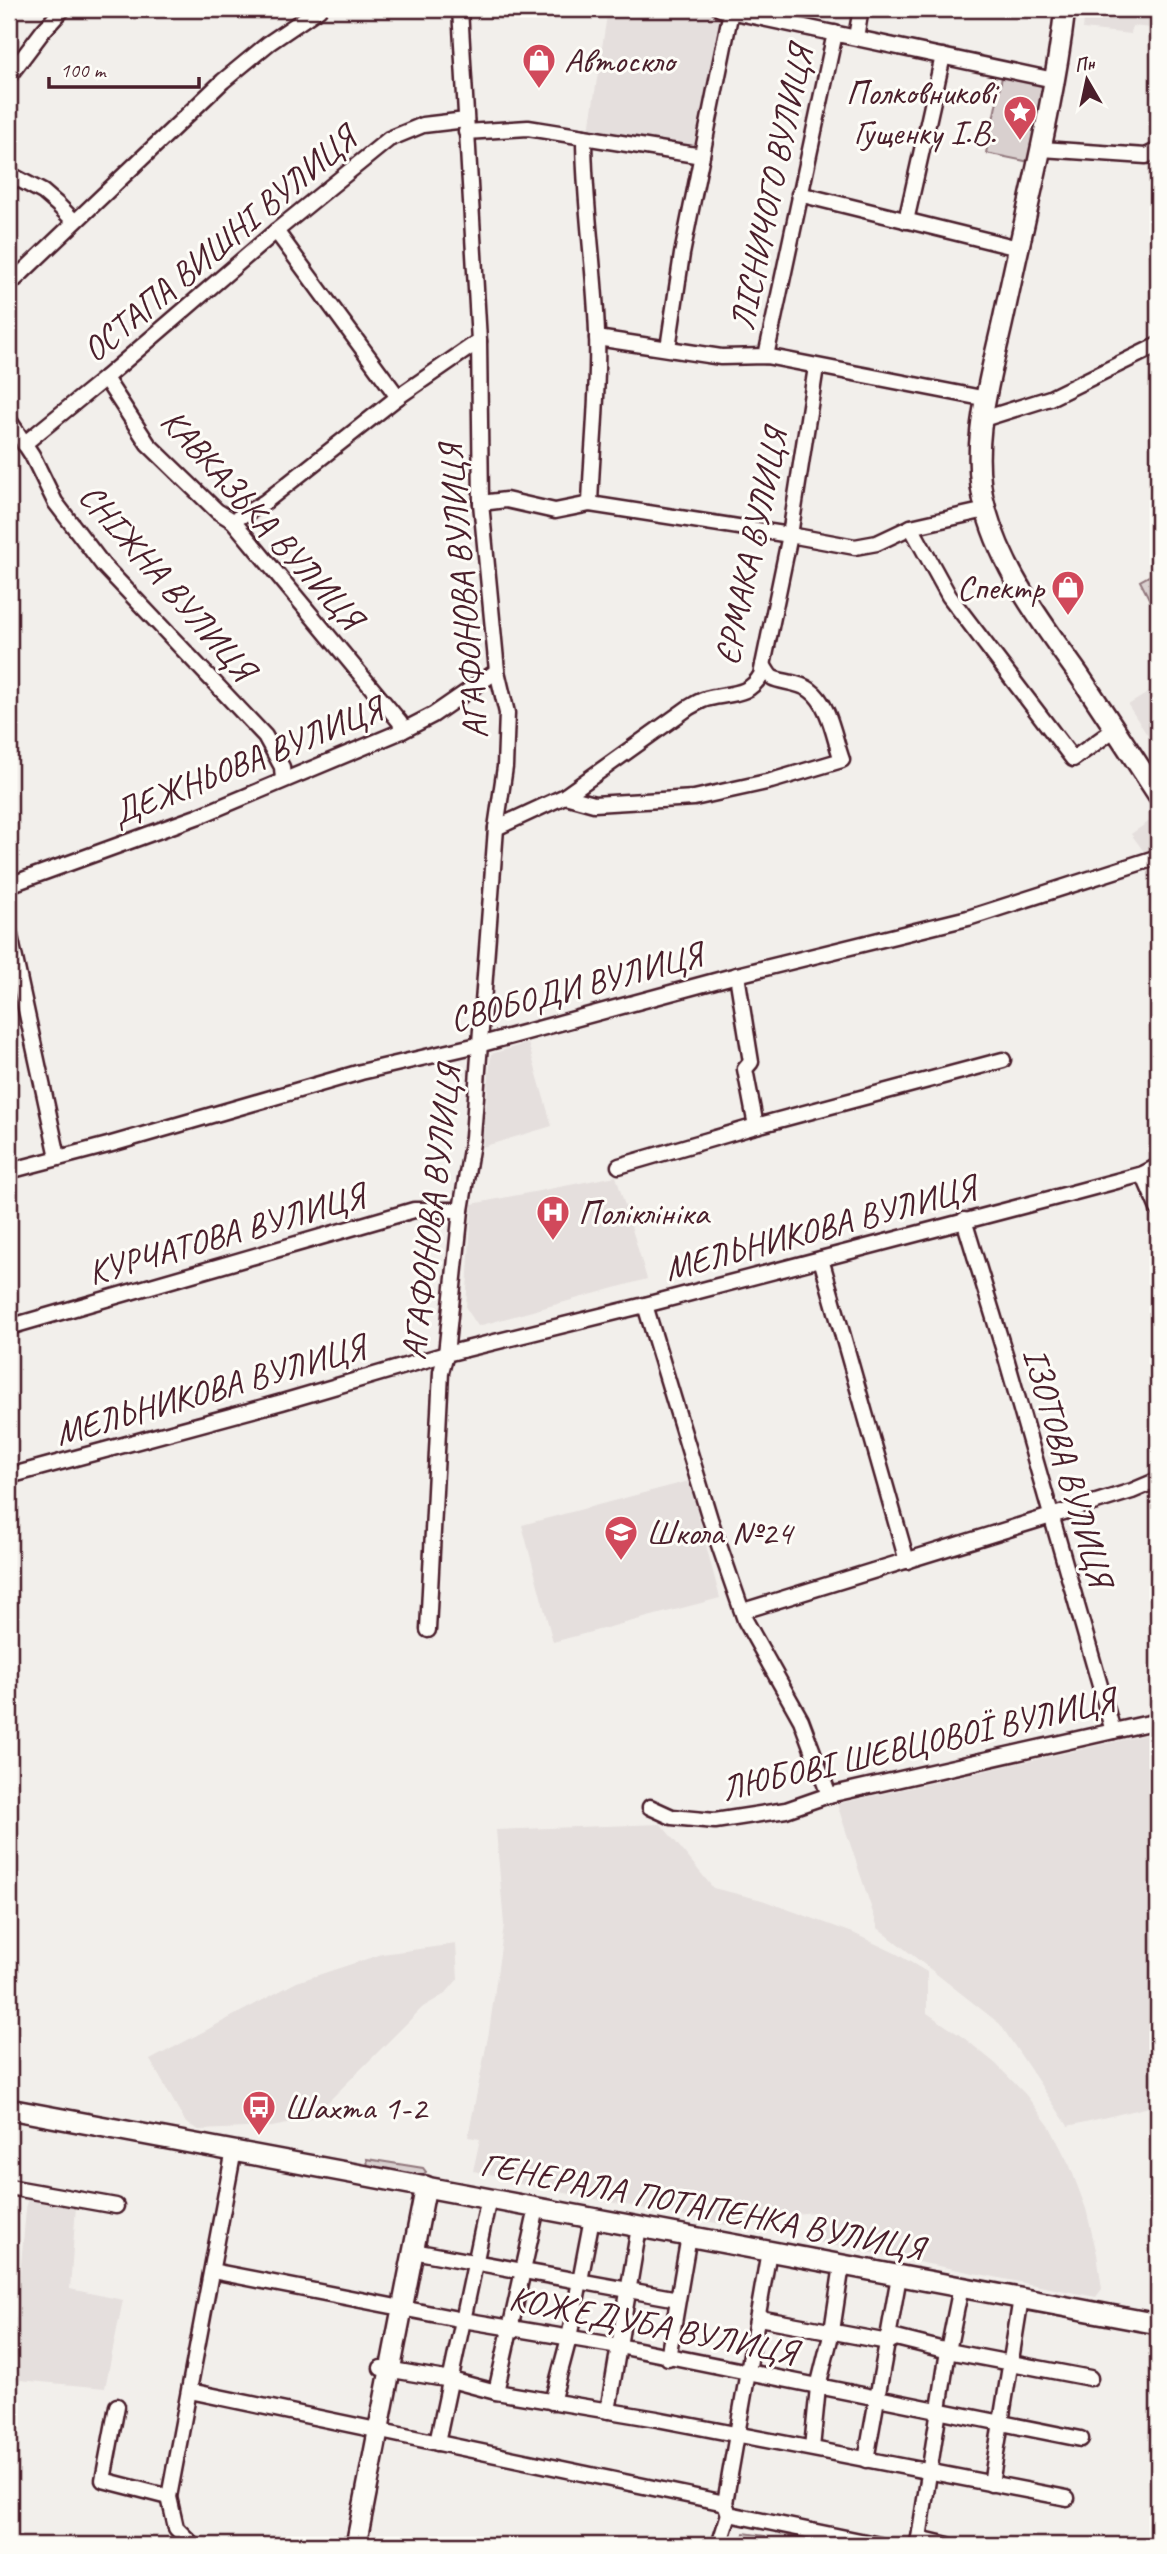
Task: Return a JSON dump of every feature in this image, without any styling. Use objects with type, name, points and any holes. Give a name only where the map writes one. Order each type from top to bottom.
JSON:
[{"type":"main road","points":[[1065,9],[1042,149],[986,399],[979,446],[979,481],[999,547],[1018,587],[1158,795]]},
{"type":"main road","name":"ГЕНЕРАЛА ПОТАПЕНКА ВУЛИЦЯ","points":[[9,2109],[1158,2324]]},
{"type":"main road","points":[[356,2545],[377,2431],[385,2369],[403,2308],[426,2186]]},
{"type":"street","points":[[9,76],[63,9]]},
{"type":"street","points":[[9,285],[223,80],[269,43],[319,9]]},
{"type":"street","name":"АГАФОНОВА ВУЛИЦЯ","points":[[428,1630],[442,1371],[460,1210],[473,1137],[496,828],[505,766],[508,713],[497,671],[481,503],[478,341],[460,9]]},
{"type":"street","points":[[856,37],[861,9]]},
{"type":"street","name":"ЛІСНИЧОГО ВУЛИЦЯ","points":[[668,348],[726,10],[1054,80]]},
{"type":"street","name":"ЛІСНИЧОГО ВУЛИЦЯ","points":[[766,356],[835,33]]},
{"type":"street","points":[[906,221],[943,56]]},
{"type":"street","name":"ОСТАПА ВИШНІ ВУЛИЦЯ","points":[[24,443],[389,139],[423,125],[528,128],[702,156]]},
{"type":"street","points":[[584,137],[597,338],[590,504]]},
{"type":"street","points":[[1042,149],[1146,156],[1158,150]]},
{"type":"street","points":[[9,174],[43,192],[74,222]]},
{"type":"street","points":[[799,194],[1018,248]]},
{"type":"street","points":[[276,231],[398,397]]},
{"type":"street","points":[[597,338],[721,357],[766,356],[986,399]]},
{"type":"street","points":[[233,521],[265,502],[398,397],[478,341]]},
{"type":"street","points":[[983,419],[1050,398],[1158,345]]},
{"type":"street","name":"ЄРМАКА ВУЛИЦЯ","points":[[496,828],[565,796],[688,708],[707,698],[748,690],[756,683],[763,665],[790,534],[816,367]]},
{"type":"street","name":"КАВКАЗЬКА ВУЛИЦЯ","points":[[105,378],[148,444],[217,512],[233,521],[400,722],[402,731]]},
{"type":"street","name":"СНІЖНА ВУЛИЦЯ","points":[[9,420],[55,502],[103,565],[265,736],[282,767],[283,780]]},
{"type":"street","points":[[481,503],[506,500],[555,511],[590,504],[790,534],[855,547],[877,543],[911,527],[986,510]]},
{"type":"street","points":[[911,527],[949,596],[1073,759],[1115,729]]},
{"type":"street","points":[[565,796],[594,804],[694,798],[771,781],[842,760],[818,698],[811,690],[800,685],[774,679],[763,665]]},
{"type":"street","name":"ДЕЖНЬОВА ВУЛИЦЯ","points":[[9,885],[199,816],[402,731],[433,715],[497,671]]},
{"type":"street","name":"СВОБОДИ ВУЛИЦЯ","points":[[9,1171],[361,1072],[482,1044],[737,975],[968,918],[1158,857]]},
{"type":"street","points":[[9,931],[58,1157]]},
{"type":"street","points":[[737,975],[751,1062],[745,1069],[757,1126]]},
{"type":"street","points":[[619,1166],[1003,1060]]},
{"type":"street","name":"МЕЛЬНИКОВА ВУЛИЦЯ","points":[[9,1476],[270,1406],[446,1353],[821,1259],[1143,1174],[1158,1166]]},
{"type":"street","points":[[1143,1174],[1158,1209]]},
{"type":"street","name":"КУРЧАТОВА ВУЛИЦЯ","points":[[9,1327],[414,1210],[460,1210]]},
{"type":"street","name":"ІЗОТОВА ВУЛИЦЯ","points":[[964,1220],[1113,1731]]},
{"type":"street","points":[[821,1259],[907,1561]]},
{"type":"street","points":[[645,1305],[710,1519],[745,1620],[801,1720],[829,1795]]},
{"type":"street","points":[[743,1611],[1132,1491],[1158,1480]]},
{"type":"street","name":"ЛЮБОВІ ШЕВЦОВОЇ ВУЛИЦЯ","points":[[650,1807],[672,1817],[715,1821],[786,1810],[829,1795],[1158,1721]]},
{"type":"street","points":[[193,2545],[176,2528],[169,2497],[234,2150]]},
{"type":"street","points":[[9,2187],[116,2206]]},
{"type":"street","points":[[437,2443],[489,2198]]},
{"type":"street","points":[[496,2392],[513,2327],[537,2208]]},
{"type":"street","points":[[552,2402],[569,2338],[592,2218]]},
{"type":"street","points":[[608,2411],[639,2227]]},
{"type":"street","points":[[668,2358],[689,2236]]},
{"type":"street","name":"КОЖЕДУБА ВУЛИЦЯ","points":[[413,2251],[678,2300]]},
{"type":"street","points":[[719,2545],[727,2508],[746,2373],[759,2318],[769,2251]]},
{"type":"street","points":[[812,2448],[818,2387],[832,2331],[842,2265]]},
{"type":"street","name":"КОЖЕДУБА ВУЛИЦЯ","points":[[212,2272],[463,2320],[619,2346],[668,2358],[1082,2439]]},
{"type":"street","points":[[866,2460],[899,2276]]},
{"type":"street","points":[[948,2545],[918,2541],[948,2351],[961,2287]]},
{"type":"street","points":[[991,2484],[1021,2298]]},
{"type":"street","name":"КОЖЕДУБА ВУЛИЦЯ","points":[[759,2318],[888,2342],[896,2339],[1090,2378]]},
{"type":"street","points":[[385,2369],[1067,2498]]},
{"type":"street","points":[[190,2391],[437,2443],[880,2545]]},
{"type":"street","points":[[117,2406],[103,2480],[169,2497]]},
{"type":"shaded area","points":[[608,9],[698,9],[722,15],[703,138],[696,146],[589,130]]},
{"type":"shaded area","points":[[1085,9],[1153,9],[1151,28],[1132,26],[1131,34],[1083,29]]},
{"type":"shaded area","points":[[1002,77],[1046,86],[1030,162],[986,153]]},
{"type":"shaded area","points":[[1158,571],[1158,616],[1140,581]]},
{"type":"shaded area","points":[[1156,688],[1158,739],[1153,744],[1128,705]]},
{"type":"shaded area","points":[[1157,816],[1158,849],[1145,853],[1131,834]]},
{"type":"shaded area","points":[[528,1043],[552,1126],[482,1147],[491,1054]]},
{"type":"shaded area","name":"Поліклініка","points":[[616,1176],[647,1279],[478,1326],[466,1308],[472,1204]]},
{"type":"shaded area","name":"Школа №24","points":[[689,1481],[720,1598],[553,1642],[522,1525]]},
{"type":"shaded area","points":[[1158,1732],[1158,2105],[1068,2126],[1000,2024],[878,1928],[837,1804]]},
{"type":"shaded area","points":[[661,1824],[713,1888],[762,1900],[853,1933],[927,1972],[927,2013],[996,2064],[1026,2095],[1050,2127],[1070,2166],[1086,2209],[1102,2289],[1096,2297],[811,2241],[816,2212],[769,2216],[746,2229],[520,2184],[511,2178],[473,2171],[480,2139],[468,2137],[489,2032],[504,1925],[496,1830]]},
{"type":"shaded area","points":[[456,1944],[458,1979],[445,1994],[423,2007],[311,2119],[272,2127],[199,2130],[186,2123],[150,2060],[297,1982],[382,1954]]},
{"type":"shaded area","points":[[367,2159],[423,2168],[426,2172],[420,2178],[368,2167]]},
{"type":"shaded area","points":[[27,2199],[76,2206],[70,2289],[123,2300],[105,2388],[9,2379],[9,2318],[16,2318]]},
{"type":"shaded area","points":[[744,2533],[765,2536],[763,2545],[742,2543]]},
{"type":"place","name":"Автоскло","points":[[539,90]]},
{"type":"place","name":"Полковникові Гущенку І.В.","points":[[1020,142]]},
{"type":"place","name":"Спектр","points":[[1068,617]]},
{"type":"place","name":"Поліклініка","points":[[553,1242]]},
{"type":"place","name":"Школа №24","points":[[621,1562]]},
{"type":"place","name":"Шахта 1-2","points":[[259,2137]]}]
